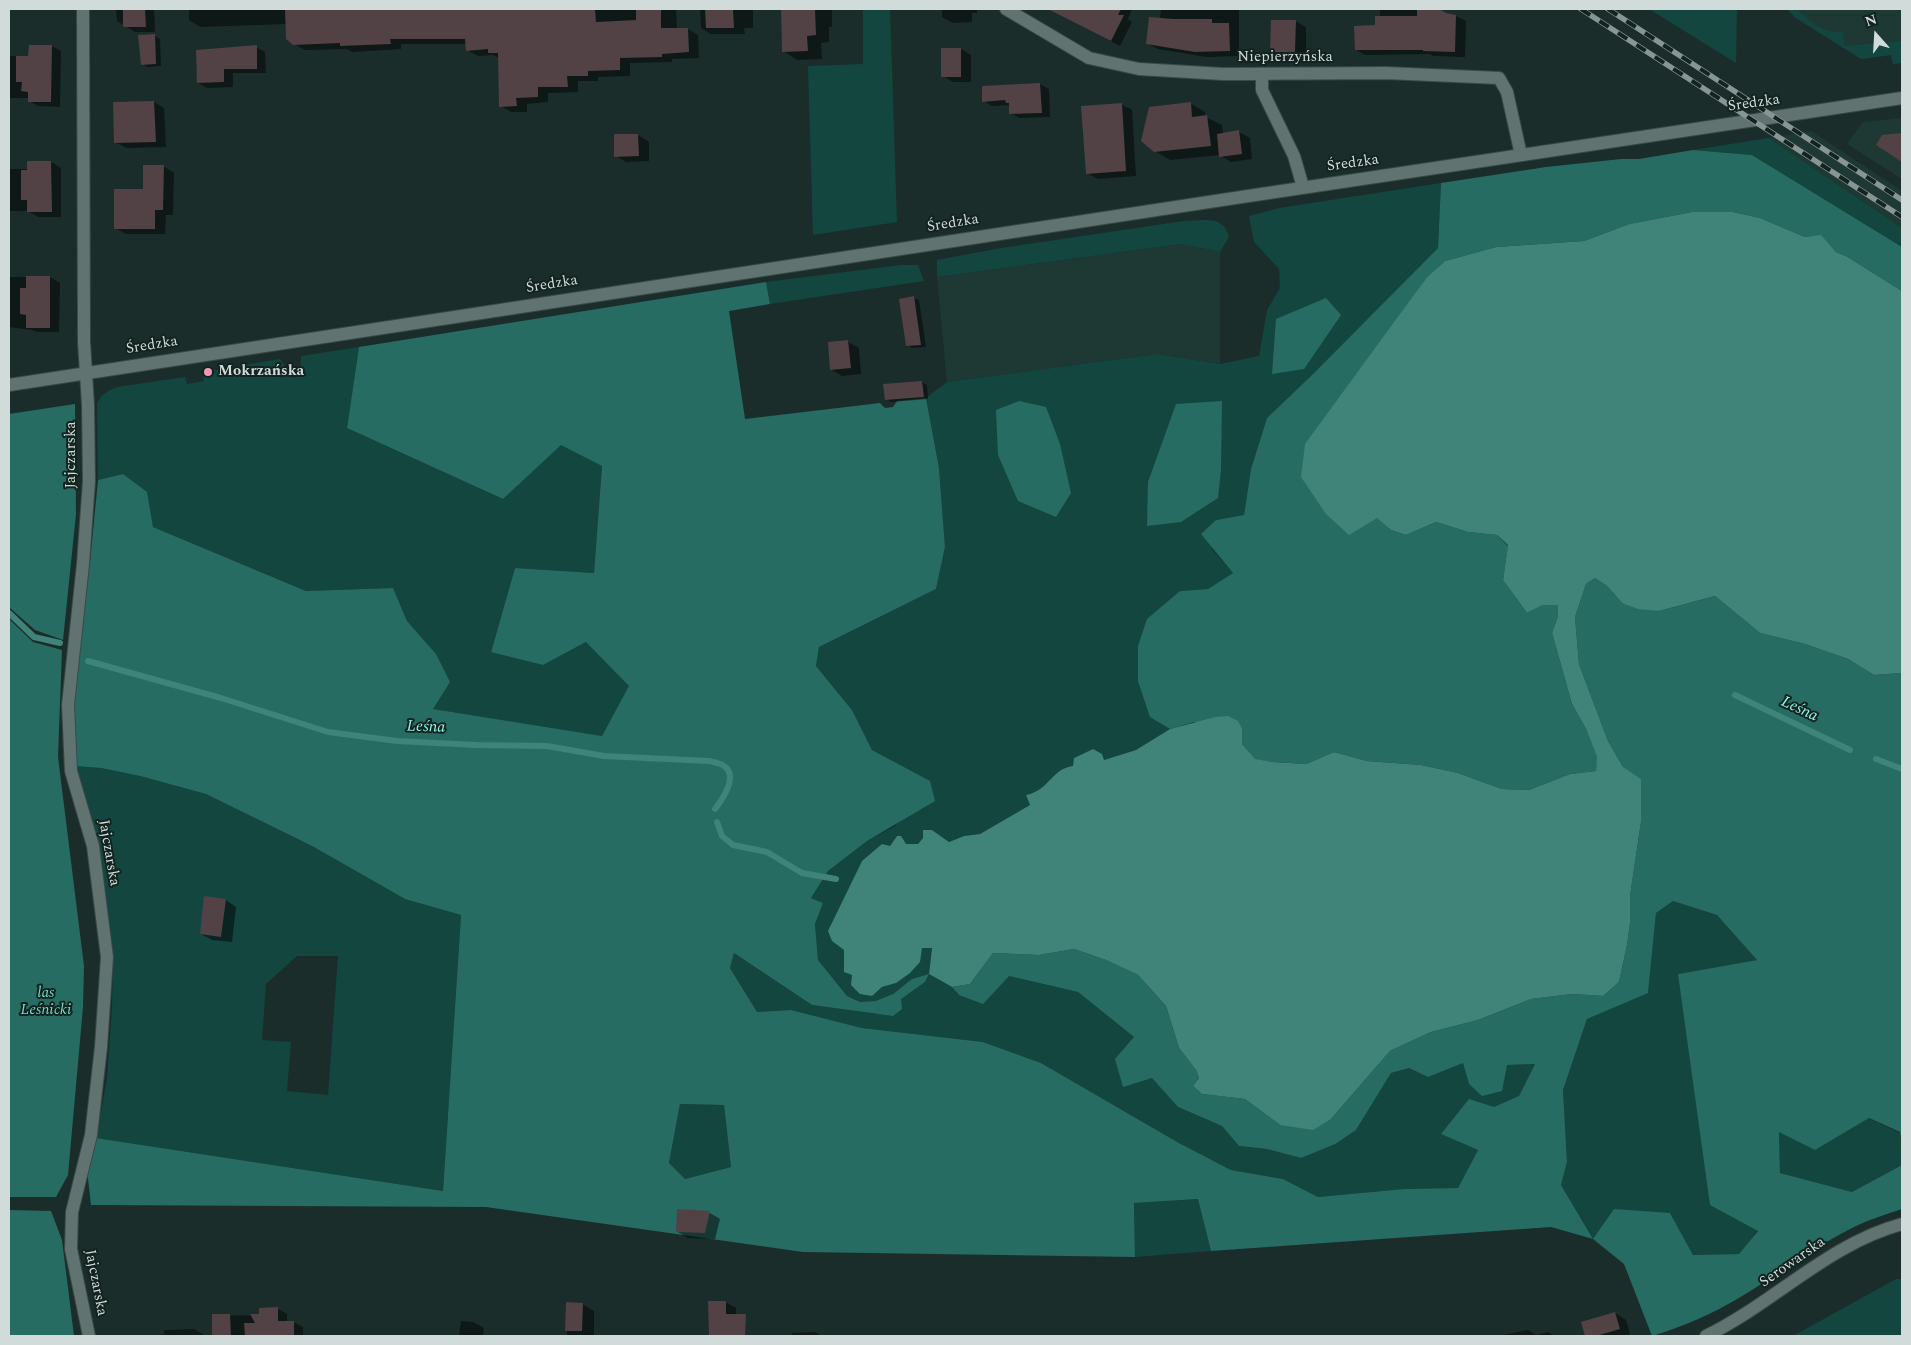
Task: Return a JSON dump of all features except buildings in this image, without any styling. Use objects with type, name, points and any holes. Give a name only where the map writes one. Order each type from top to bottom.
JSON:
[{"type":"street","points":[[83,9],[84,342],[86,373]]},
{"type":"street","name":"Niepierzyńska","points":[[1006,9],[1089,58],[1139,69],[1183,73],[1386,73],[1499,78],[1507,92],[1521,155]]},
{"type":"street","points":[[1262,74],[1262,90],[1294,156],[1303,188]]},
{"type":"street","name":"Średzka","points":[[9,385],[1902,98]]},
{"type":"street","name":"Jajczarska","points":[[86,373],[88,481],[83,564],[68,704],[72,771],[93,846],[107,957],[101,1047],[90,1135],[72,1212],[71,1249],[89,1336]]},
{"type":"street","name":"Serowarska","points":[[1706,1336],[1762,1304],[1833,1254],[1874,1232],[1902,1224]]},
{"type":"shaded area","points":[[863,9],[890,9],[897,222],[813,235],[808,66],[863,64]]},
{"type":"shaded area","points":[[1649,9],[1737,9],[1736,63]]},
{"type":"shaded area","points":[[1787,9],[1902,9],[1902,63],[1893,64],[1891,55],[1861,59],[1796,18]]},
{"type":"shaded area","points":[[1787,9],[1797,9],[1812,23],[1823,29],[1843,32],[1844,46],[1902,41],[1902,63],[1893,64],[1891,55],[1861,59],[1796,18]]},
{"type":"shaded area","points":[[1902,118],[1902,179],[1847,144],[1863,122]]},
{"type":"shaded area","points":[[1811,131],[1902,191],[1902,228],[1769,138]]},
{"type":"shaded area","points":[[1769,138],[1902,228],[1902,247],[1752,155],[1693,150]]},
{"type":"shaded area","points":[[1441,183],[1438,248],[1267,418],[1251,469],[1244,515],[1216,520],[1212,549],[1233,573],[1208,589],[1180,591],[1150,716],[1170,729],[1136,750],[1104,760],[1093,749],[1074,758],[1074,766],[1035,793],[1026,795],[1030,805],[980,834],[964,836],[949,842],[932,830],[923,830],[923,838],[918,844],[906,844],[897,836],[890,846],[862,861],[838,912],[833,941],[844,950],[844,971],[852,975],[872,996],[882,987],[896,983],[921,948],[932,947],[929,974],[912,979],[893,994],[874,1001],[860,1002],[847,996],[818,960],[815,924],[823,903],[811,898],[828,871],[867,841],[895,826],[929,781],[872,750],[852,710],[816,666],[819,647],[936,589],[945,547],[939,468],[926,398],[947,382],[1157,354],[1220,364],[1259,356],[1267,310],[1280,288],[1279,269],[1254,242],[1249,216],[1279,208]]},
{"type":"shaded area","points":[[1692,212],[1733,212],[1760,218],[1805,237],[1821,235],[1836,252],[1846,256],[1902,291],[1902,673],[1874,675],[1848,659],[1805,644],[1760,633],[1715,596],[1659,611],[1638,609],[1622,603],[1607,586],[1595,578],[1586,584],[1575,617],[1579,664],[1608,741],[1623,767],[1641,779],[1641,822],[1630,896],[1630,923],[1627,945],[1619,982],[1603,996],[1572,994],[1531,999],[1478,1020],[1431,1032],[1390,1051],[1331,1119],[1313,1130],[1280,1125],[1245,1099],[1202,1094],[1193,1086],[1199,1078],[1196,1070],[1179,1048],[1166,1006],[1138,975],[1106,960],[1074,949],[1039,955],[993,953],[970,984],[952,987],[929,974],[932,948],[922,948],[920,962],[910,973],[896,983],[882,987],[872,996],[860,994],[851,985],[852,975],[844,972],[844,950],[832,941],[828,931],[862,861],[882,844],[890,846],[897,836],[901,836],[906,844],[918,844],[923,838],[923,830],[932,830],[949,842],[964,836],[980,834],[1030,805],[1026,795],[1040,789],[1060,771],[1073,766],[1074,758],[1093,749],[1102,754],[1104,760],[1136,750],[1170,729],[1215,717],[1228,716],[1238,721],[1242,729],[1242,744],[1255,759],[1273,762],[1306,764],[1334,752],[1367,761],[1421,765],[1458,773],[1502,789],[1529,790],[1570,774],[1596,771],[1597,756],[1586,729],[1572,704],[1552,633],[1558,616],[1558,605],[1543,605],[1527,613],[1503,580],[1508,545],[1497,535],[1468,532],[1436,522],[1406,535],[1391,530],[1377,518],[1349,535],[1326,514],[1301,477],[1305,444],[1427,277],[1445,261],[1496,247],[1584,241],[1629,224]]},
{"type":"shaded area","points":[[1212,220],[1222,225],[1229,237],[1220,252],[1181,244],[937,277],[937,260],[1001,248],[1184,221]]},
{"type":"shaded area","points":[[1181,244],[1220,252],[1220,364],[1157,354],[947,382],[937,277]]},
{"type":"shaded area","points":[[901,265],[918,265],[924,281],[770,304],[766,282]]},
{"type":"shaded area","points":[[359,347],[347,428],[503,499],[561,444],[602,466],[594,573],[515,568],[491,651],[543,665],[586,642],[630,686],[602,736],[432,709],[436,654],[407,621],[393,588],[306,591],[153,527],[146,492],[123,474],[98,480],[97,403],[110,390],[117,387],[185,377],[187,384],[204,381],[203,372],[280,359],[293,378],[300,375],[301,356]]},
{"type":"shaded area","points":[[75,766],[101,768],[140,776],[206,794],[312,846],[405,899],[461,915],[443,1191],[96,1138],[107,1079],[112,1008],[113,953],[102,869]],"holes":[[[297,956],[338,956],[328,1095],[287,1091],[291,1042],[262,1040],[266,984]]]},
{"type":"shaded area","points":[[1673,901],[1717,915],[1757,960],[1678,974],[1758,1230],[1740,1254],[1693,1255],[1670,1213],[1593,1239],[1561,1185],[1567,1162],[1563,1090],[1587,1019],[1648,992],[1656,913]]},
{"type":"shaded area","points":[[734,953],[812,1005],[877,1014],[925,982],[929,974],[952,987],[959,995],[1009,976],[1078,992],[1134,1037],[1152,1077],[1178,1107],[1222,1126],[1239,1146],[1267,1149],[1301,1158],[1356,1130],[1391,1073],[1409,1068],[1428,1077],[1463,1062],[1469,1084],[1506,1065],[1535,1064],[1519,1096],[1442,1134],[1478,1150],[1458,1188],[1404,1189],[1318,1197],[1283,1179],[1231,1170],[1179,1143],[1041,1063],[983,1042],[862,1028],[791,1010],[757,1012],[730,968]]},
{"type":"shaded area","points":[[680,1104],[724,1105],[731,1167],[685,1179],[669,1163]]},
{"type":"shaded area","points":[[1868,1118],[1900,1133],[1902,1165],[1852,1192],[1780,1173],[1779,1131],[1815,1150]]},
{"type":"shaded area","points":[[1199,1199],[1211,1251],[1135,1257],[1134,1203]]},
{"type":"shaded area","points":[[1896,1279],[1902,1279],[1902,1336],[1793,1336]]},
{"type":"green space","points":[[1693,150],[1752,155],[1902,247],[1902,291],[1846,256],[1836,252],[1821,236],[1805,237],[1760,218],[1733,212],[1692,212],[1629,224],[1584,241],[1496,247],[1445,261],[1427,277],[1400,315],[1377,517],[1391,530],[1406,535],[1436,522],[1468,532],[1497,535],[1508,546],[1503,580],[1527,613],[1543,605],[1558,605],[1558,616],[1552,633],[1572,704],[1598,756],[1596,771],[1570,774],[1529,790],[1502,789],[1458,773],[1421,765],[1367,761],[1334,752],[1306,764],[1255,760],[1242,744],[1242,729],[1194,722],[1170,729],[1150,717],[1138,681],[1138,646],[1147,619],[1180,591],[1208,589],[1233,573],[1201,534],[1216,520],[1244,515],[1251,469],[1267,418],[1438,248],[1441,183],[1546,167],[1621,159],[1639,159]]},
{"type":"green space","points":[[766,282],[770,304],[729,311],[745,419],[880,403],[885,408],[893,407],[897,401],[926,398],[939,468],[945,547],[936,589],[819,647],[816,666],[852,710],[872,750],[930,781],[935,801],[867,841],[828,871],[811,898],[823,903],[815,924],[818,960],[847,996],[860,1002],[875,1001],[893,994],[912,979],[929,974],[925,982],[901,999],[902,1009],[893,1016],[812,1005],[734,953],[730,968],[757,1012],[791,1010],[862,1028],[983,1042],[1041,1063],[1179,1143],[1231,1170],[1283,1179],[1318,1197],[1404,1189],[1458,1188],[1478,1150],[1441,1134],[1469,1099],[1494,1107],[1519,1096],[1535,1064],[1507,1065],[1502,1091],[1482,1096],[1469,1084],[1463,1063],[1428,1077],[1409,1068],[1391,1073],[1356,1130],[1335,1144],[1301,1158],[1267,1149],[1239,1146],[1222,1126],[1178,1107],[1152,1078],[1123,1087],[1115,1059],[1134,1037],[1078,992],[1009,976],[983,1004],[959,995],[952,987],[970,984],[993,953],[1039,955],[1074,949],[1106,960],[1138,975],[1166,1006],[1179,1048],[1196,1070],[1199,1078],[1193,1086],[1202,1094],[1245,1099],[1280,1125],[1331,1119],[1390,1051],[1431,1032],[1478,1020],[1531,999],[1572,994],[1603,996],[1619,982],[1627,945],[1630,923],[1630,896],[1641,822],[1623,767],[1608,741],[1579,664],[1575,617],[1586,584],[1595,578],[1607,586],[1622,603],[1659,611],[1715,596],[1760,633],[1805,644],[1848,659],[1874,675],[1902,673],[1902,1147],[1900,1132],[1869,1118],[1815,1150],[1779,1132],[1780,1173],[1852,1192],[1902,1165],[1902,1209],[1867,1221],[1841,1234],[1754,1289],[1718,1309],[1686,1324],[1652,1336],[1624,1264],[1593,1239],[1551,1227],[1211,1251],[1198,1199],[1134,1203],[1135,1257],[803,1252],[486,1207],[91,1205],[87,1170],[96,1138],[443,1191],[461,915],[405,899],[312,846],[206,794],[140,776],[101,768],[75,766],[73,704],[79,633],[90,562],[98,480],[123,474],[147,492],[153,527],[306,591],[393,588],[407,621],[436,654],[450,682],[433,709],[602,736],[629,686],[586,642],[543,665],[491,652],[515,568],[594,573],[602,466],[561,445],[503,499],[347,428],[359,347]],"holes":[[[1673,901],[1717,915],[1757,960],[1678,974],[1710,1205],[1758,1231],[1739,1254],[1693,1255],[1670,1213],[1614,1209],[1593,1239],[1561,1185],[1567,1162],[1563,1090],[1587,1019],[1648,993],[1656,913]],[[680,1104],[724,1105],[731,1167],[685,1179],[669,1163]]]},
{"type":"green space","points":[[1326,298],[1341,315],[1304,369],[1272,374],[1276,319]]},
{"type":"green space","points":[[1019,401],[1046,407],[1060,444],[1071,493],[1056,517],[1018,501],[998,455],[996,410]]},
{"type":"green space","points":[[1222,401],[1221,470],[1218,498],[1181,522],[1147,526],[1148,482],[1176,404]]},
{"type":"green space","points":[[75,404],[76,514],[63,640],[35,630],[9,607],[9,414]]},
{"type":"green space","name":"las Leśnicki","points":[[9,619],[33,642],[62,650],[58,757],[84,966],[83,1007],[68,1175],[56,1197],[9,1197]]},
{"type":"green space","points":[[9,1210],[51,1211],[62,1240],[74,1336],[9,1336]]},
{"type":"waterway","name":"Leśna","points":[[9,613],[34,637],[60,643]]},
{"type":"waterway","name":"Leśna","points":[[88,661],[221,698],[328,732],[397,741],[547,746],[604,756],[714,762],[724,766],[730,776],[728,788],[715,809]]},
{"type":"waterway","name":"Leśna","points":[[1735,695],[1850,750]]},
{"type":"waterway","name":"Leśna","points":[[1876,759],[1902,769]]},
{"type":"waterway","name":"Leśna","points":[[717,822],[722,836],[733,845],[767,852],[802,873],[836,879]]},
{"type":"railway","points":[[1581,9],[1902,217]]},
{"type":"railway","points":[[1608,9],[1902,200]]},
{"type":"place","name":"Mokrzańska","points":[[208,372]]}]
